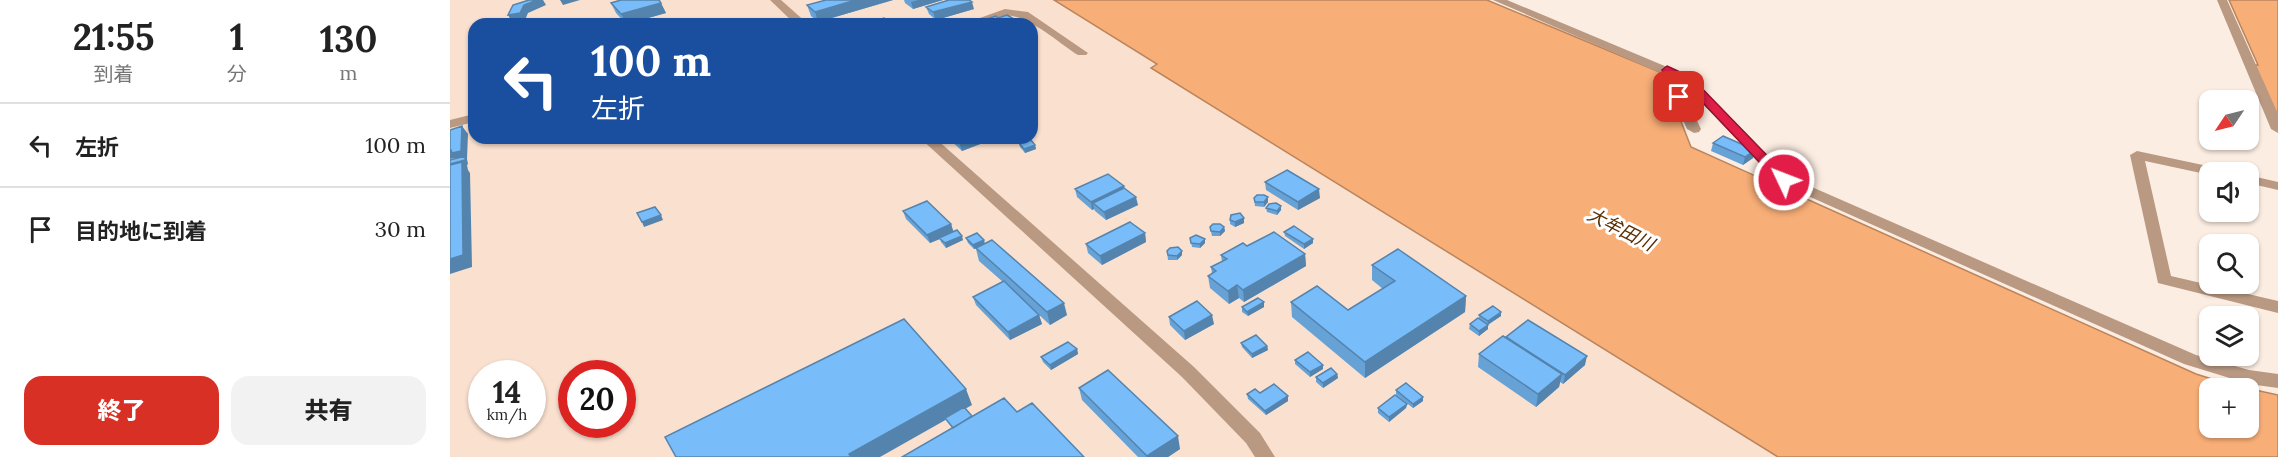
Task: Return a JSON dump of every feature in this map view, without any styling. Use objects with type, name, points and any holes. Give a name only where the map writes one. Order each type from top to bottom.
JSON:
[{"type":"street","points":[[775,0],[795,18]]},
{"type":"street","points":[[1497,0],[1687,80],[1784,180],[2190,360],[2249,377],[2278,381]]},
{"type":"street","points":[[2223,0],[2278,129]]},
{"type":"street","points":[[987,18],[1005,12],[1024,14],[1030,18]]},
{"type":"street","points":[[1038,23],[1082,53]]},
{"type":"street","points":[[1667,70],[1695,129]]},
{"type":"street","points":[[450,124],[468,120]]},
{"type":"street","points":[[934,144],[1188,372],[1253,438],[1265,457]]},
{"type":"street","points":[[2199,168],[2137,155],[2164,279],[2278,307]]},
{"type":"street","points":[[2259,182],[2278,186]]},
{"type":"shaded area","points":[[450,0],[1054,0],[1157,64],[1151,68],[1778,457],[450,457]]},
{"type":"water","name":"大牟田川","points":[[1054,0],[1487,0],[1662,73],[1691,147],[2209,378],[2199,378],[2199,438],[2259,438],[2259,391],[2278,395],[2278,457],[1778,457],[1151,68],[1157,64]]},
{"type":"water","points":[[2229,0],[2278,0],[2278,117],[2255,65],[2258,65]]},
{"type":"building","points":[[537,0],[524,5],[520,13],[508,15],[513,5]]},
{"type":"building","points":[[621,0],[659,0],[661,3],[621,14],[611,3]]},
{"type":"building","points":[[826,0],[856,0],[815,12],[807,5]]},
{"type":"building","points":[[949,0],[972,2],[933,12],[926,7]]},
{"type":"building","points":[[462,126],[461,151],[452,153],[450,130]]},
{"type":"building","points":[[1723,136],[1755,150],[1745,157],[1713,143]]},
{"type":"building","points":[[1020,144],[1035,145],[1024,149]]},
{"type":"building","points":[[465,156],[465,160],[450,164],[450,160]]},
{"type":"building","points":[[462,162],[463,255],[450,259],[450,165]]},
{"type":"building","points":[[1287,170],[1319,189],[1298,202],[1265,182]]},
{"type":"building","points":[[1108,174],[1124,186],[1091,202],[1075,189]]},
{"type":"building","points":[[1124,188],[1136,197],[1104,212],[1093,203]]},
{"type":"building","points":[[1257,195],[1268,197],[1264,202],[1255,202],[1254,198]]},
{"type":"building","points":[[927,201],[951,224],[927,235],[903,211]]},
{"type":"building","points":[[1276,203],[1281,206],[1277,211],[1266,208],[1269,204]]},
{"type":"building","points":[[655,207],[661,215],[642,222],[637,213]]},
{"type":"building","points":[[1240,213],[1244,218],[1235,222],[1230,220],[1231,215]]},
{"type":"building","points":[[1130,222],[1145,233],[1100,256],[1086,244]]},
{"type":"building","points":[[1213,224],[1220,224],[1224,227],[1220,232],[1211,231],[1210,227]]},
{"type":"building","points":[[1294,226],[1313,239],[1304,244],[1284,232]]},
{"type":"building","points":[[957,230],[962,236],[945,243],[939,238]]},
{"type":"building","points":[[1274,232],[1305,254],[1243,290],[1237,285],[1228,291],[1208,276],[1216,271],[1211,267],[1227,259],[1221,255],[1243,243],[1247,246]]},
{"type":"building","points":[[977,233],[984,240],[973,245],[966,238]]},
{"type":"building","points":[[1196,235],[1205,239],[1200,244],[1191,243],[1190,238]]},
{"type":"building","points":[[992,240],[1064,303],[1047,312],[976,248]]},
{"type":"building","points":[[1178,247],[1182,251],[1177,256],[1168,255],[1167,251],[1170,248]]},
{"type":"building","points":[[1398,249],[1466,296],[1365,362],[1291,302],[1317,286],[1348,310],[1395,281],[1372,265]]},
{"type":"building","points":[[1004,281],[1039,315],[1008,332],[973,297]]},
{"type":"building","points":[[1258,298],[1264,302],[1247,312],[1242,307]]},
{"type":"building","points":[[1197,301],[1212,315],[1184,331],[1169,317]]},
{"type":"building","points":[[1493,306],[1501,312],[1488,321],[1479,315]]},
{"type":"building","points":[[1478,318],[1488,325],[1479,331],[1470,324]]},
{"type":"building","points":[[904,319],[966,389],[849,454],[851,457],[676,457],[665,437]]},
{"type":"building","points":[[1528,320],[1587,356],[1565,375],[1506,337]]},
{"type":"building","points":[[1256,335],[1267,346],[1252,354],[1241,343]]},
{"type":"building","points":[[1503,336],[1562,374],[1538,394],[1479,354]]},
{"type":"building","points":[[1068,342],[1077,349],[1050,365],[1041,357]]},
{"type":"building","points":[[1308,352],[1323,365],[1310,372],[1295,360]]},
{"type":"building","points":[[1331,368],[1337,374],[1323,383],[1316,377]]},
{"type":"building","points":[[1108,370],[1178,436],[1147,456],[1079,388]]},
{"type":"building","points":[[1406,383],[1423,397],[1413,404],[1396,390]]},
{"type":"building","points":[[1274,384],[1288,396],[1265,411],[1247,394],[1255,389],[1260,393]]},
{"type":"building","points":[[1395,395],[1407,404],[1389,417],[1378,408]]},
{"type":"building","points":[[1004,398],[1017,412],[1032,403],[1084,457],[902,457]]},
{"type":"building","points":[[964,407],[972,416],[953,428],[945,418]]},
{"type":"route","points":[[1679,97],[1667,70],[1687,80],[1765,163],[1784,180]]}]
